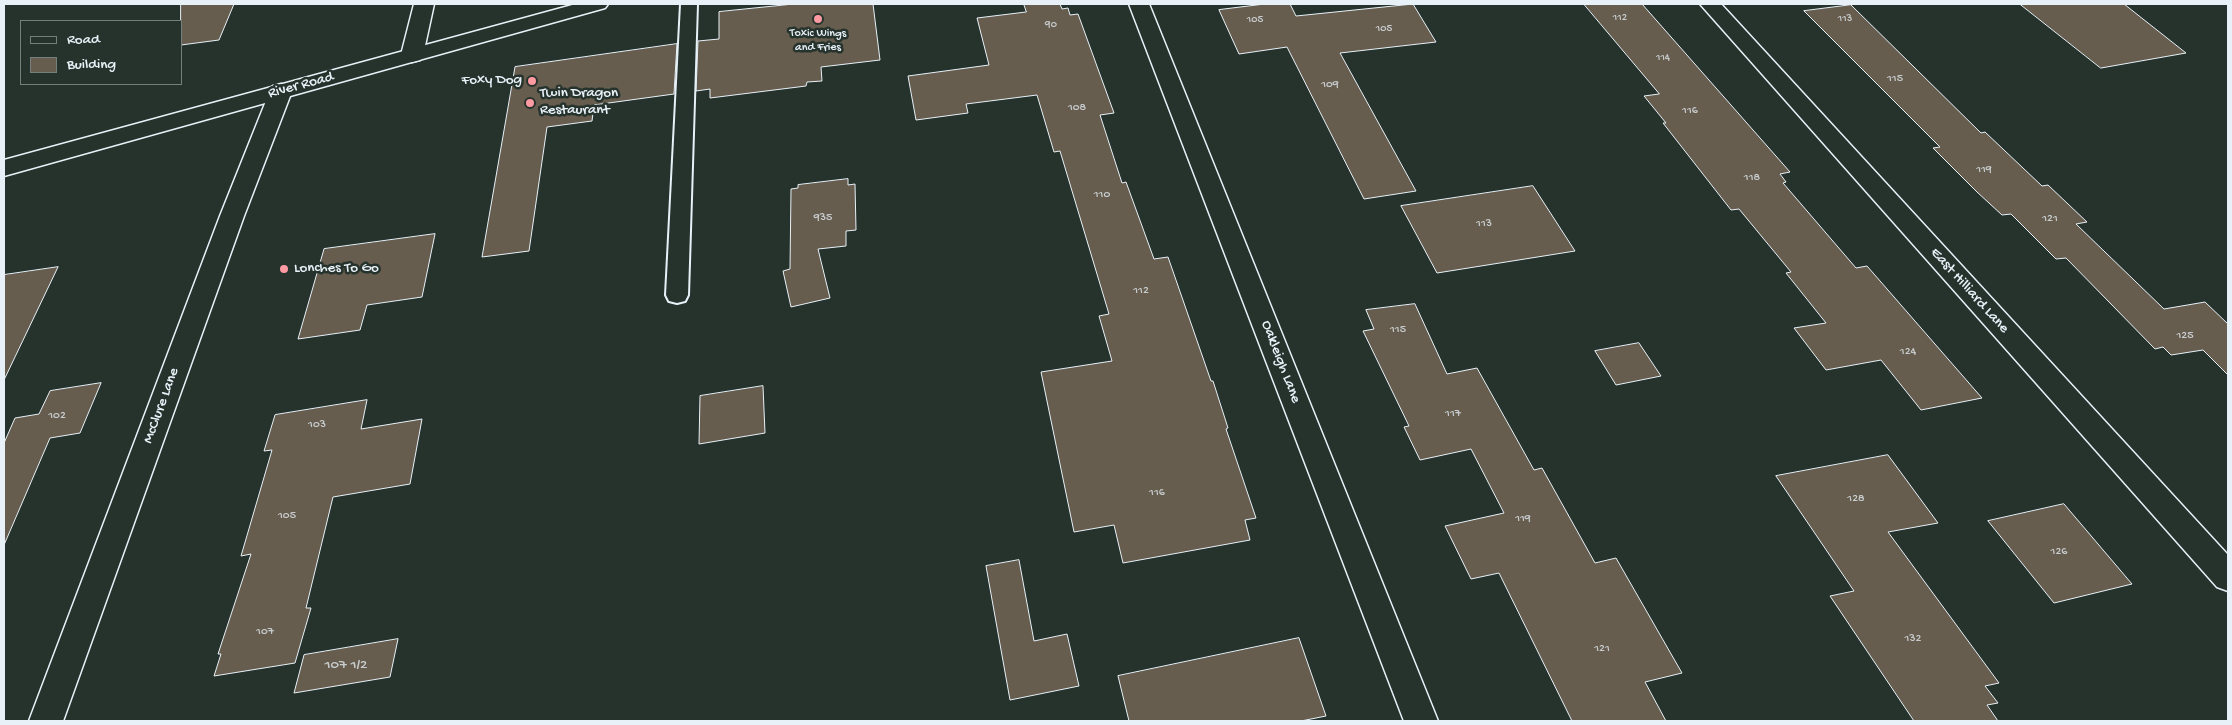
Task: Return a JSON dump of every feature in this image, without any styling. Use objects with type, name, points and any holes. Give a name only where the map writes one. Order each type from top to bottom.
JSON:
[{"type":"street","points":[[412,55],[424,4]]},
{"type":"street","name":"River Road","points":[[4,168],[598,4]]},
{"type":"street","name":"Oakleigh Lane","points":[[1139,4],[1421,721]]},
{"type":"street","name":"East Hilliard Lane","points":[[1710,4],[2228,577]]},
{"type":"street","name":"McClure Lane","points":[[46,721],[232,216],[281,92]]},
{"type":"lane","points":[[677,295],[689,4]]},
{"type":"building","points":[[181,4],[234,4],[219,40],[182,45]]},
{"type":"building","points":[[794,4],[873,4],[880,60],[821,67],[822,81],[807,82],[806,86],[710,98],[710,89],[696,91],[698,41],[719,39],[719,12]]},
{"type":"building","points":[[1024,4],[1060,4],[1062,9],[1068,8],[1070,15],[1078,14],[1114,113],[1100,115],[1122,183],[1126,182],[1154,259],[1168,257],[1211,381],[1213,381],[1228,428],[1226,429],[1256,518],[1245,520],[1250,540],[1123,563],[1114,525],[1074,532],[1041,372],[1112,361],[1099,316],[1109,314],[1060,151],[1054,152],[1037,95],[966,104],[968,113],[916,120],[908,76],[989,65],[977,18],[1026,12]]},
{"type":"building","points":[[1265,4],[1290,4],[1296,16],[1413,4],[1436,42],[1340,53],[1416,191],[1364,199],[1287,47],[1239,54],[1219,10]]},
{"type":"building","points":[[1584,4],[1642,4],[1790,172],[1780,174],[1786,182],[1783,183],[1856,268],[1867,266],[1982,398],[1921,410],[1881,360],[1826,370],[1794,328],[1826,323],[1786,273],[1791,272],[1739,209],[1731,210],[1663,123],[1666,123],[1644,96],[1659,94]]},
{"type":"building","points":[[2020,4],[2124,4],[2186,53],[2101,68]]},
{"type":"building","points":[[1851,5],[1981,133],[1985,132],[2042,186],[2048,185],[2087,222],[2076,224],[2164,309],[2205,302],[2228,324],[2228,375],[2203,350],[2171,355],[2163,347],[2155,349],[2066,258],[2056,259],[2011,214],[2002,215],[1977,192],[1933,148],[1940,147],[1804,11]]},
{"type":"building","points":[[677,44],[674,94],[594,105],[592,121],[547,127],[529,251],[482,257],[515,67]]},
{"type":"building","points":[[848,179],[848,185],[855,184],[856,230],[846,231],[846,246],[818,249],[830,298],[791,307],[783,271],[790,269],[791,189],[798,188],[798,185]]},
{"type":"building","points":[[1533,186],[1575,251],[1437,273],[1401,206]]},
{"type":"building","points":[[435,234],[422,297],[367,305],[360,330],[298,339],[324,249]]},
{"type":"building","points":[[58,267],[4,380],[4,275]]},
{"type":"building","points":[[1415,304],[1447,374],[1477,368],[1534,470],[1542,468],[1595,563],[1616,558],[1682,673],[1645,682],[1666,721],[1572,721],[1499,573],[1471,579],[1445,526],[1504,513],[1471,449],[1420,460],[1404,427],[1409,426],[1363,331],[1374,329],[1366,310]]},
{"type":"building","points":[[1639,343],[1661,376],[1616,385],[1595,351]]},
{"type":"building","points":[[101,383],[80,433],[50,438],[4,545],[4,443],[15,418],[39,414],[50,391]]},
{"type":"building","points":[[763,386],[765,433],[699,444],[700,396]]},
{"type":"building","points":[[367,400],[361,429],[422,419],[410,484],[333,497],[306,608],[311,608],[295,663],[214,676],[221,654],[218,654],[251,554],[241,556],[272,450],[264,451],[275,415]]},
{"type":"building","points":[[1888,455],[1938,523],[1888,532],[1999,683],[1985,686],[1998,703],[1987,705],[1998,721],[1914,721],[1830,596],[1854,591],[1776,476]]},
{"type":"building","points":[[2064,504],[2132,584],[2054,603],[1988,521]]},
{"type":"building","points":[[1019,560],[1034,641],[1067,634],[1079,686],[1010,700],[986,566]]},
{"type":"building","points":[[1299,638],[1326,716],[1301,721],[1129,721],[1118,676]]},
{"type":"building","points":[[398,639],[390,677],[294,693],[304,655]]},
{"type":"place","name":"Toxic Wings and Fries","points":[[818,19]]},
{"type":"place","name":"Foxy Dog","points":[[532,81]]},
{"type":"place","name":"Twin Dragon Restaurant","points":[[530,103]]},
{"type":"place","name":"Lonches To Go","points":[[284,269]]}]
